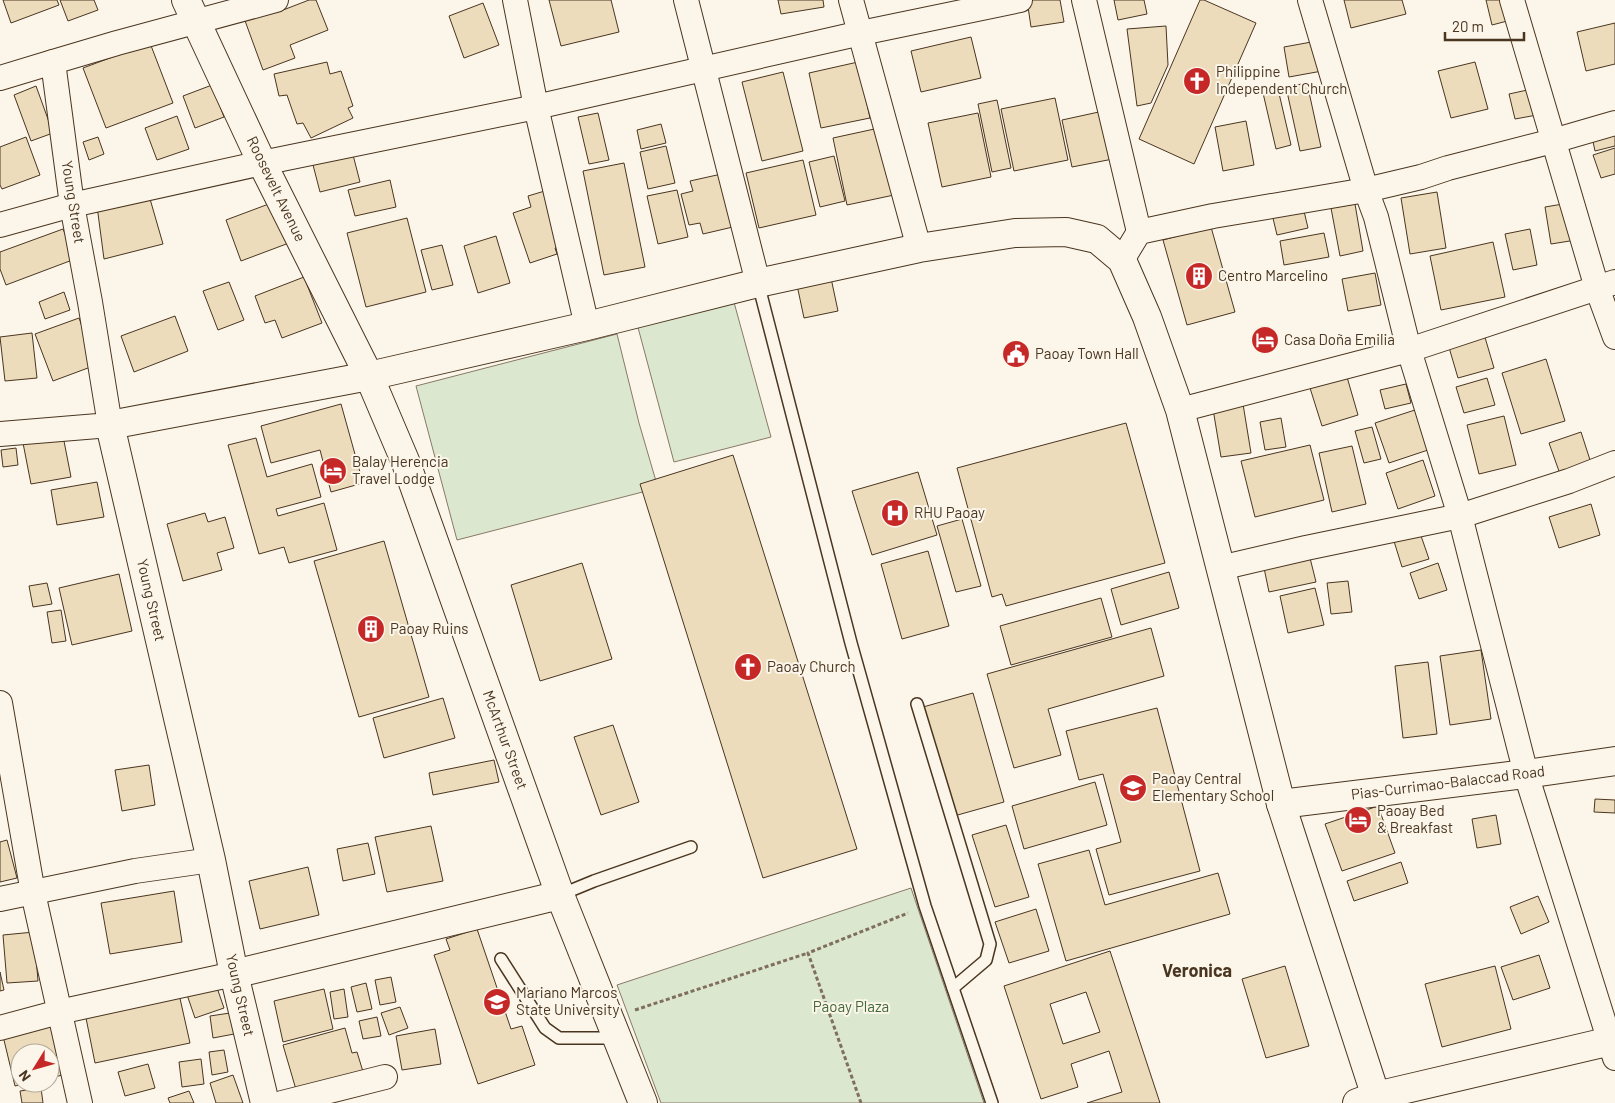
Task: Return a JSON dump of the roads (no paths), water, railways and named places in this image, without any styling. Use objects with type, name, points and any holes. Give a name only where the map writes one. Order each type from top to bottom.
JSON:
[{"type":"main road","name":"Roosevelt Avenue","points":[[191,11],[262,163],[369,376]]},
{"type":"main road","points":[[110,425],[369,376],[587,326],[758,283],[919,248],[1015,233],[1066,232],[1097,240],[1122,260],[1148,317],[1180,410],[1282,804],[1371,1101],[1613,1046]]},
{"type":"main road","name":"McArthur Street","points":[[369,376],[406,463],[560,895],[643,1103]]},
{"type":"main road","name":"Young Street","points":[[110,425],[211,860],[234,974],[265,1103]]},
{"type":"main road","name":"Pias-Currimao-Balaccad Road","points":[[1282,804],[1615,761]]},
{"type":"main road","points":[[234,974],[560,895]]},
{"type":"street","points":[[0,78],[117,43],[191,11],[276,0]]},
{"type":"street","points":[[515,0],[536,107],[587,326]]},
{"type":"street","points":[[686,0],[758,283]]},
{"type":"street","points":[[851,0],[919,248]]},
{"type":"street","points":[[0,225],[72,205],[262,163],[536,107],[861,33],[1020,0]]},
{"type":"street","points":[[1084,0],[1139,232],[1122,260]]},
{"type":"street","points":[[1310,0],[1366,190],[1376,217],[1408,350],[1460,516],[1526,774],[1613,1046]]},
{"type":"street","points":[[1512,0],[1553,141],[1606,285],[1615,337]]},
{"type":"street","name":"Young Street","points":[[53,62],[72,205],[110,425]]},
{"type":"street","points":[[1139,232],[1213,216],[1366,190],[1553,141],[1615,122]]},
{"type":"street","points":[[1180,410],[1408,350],[1606,285]]},
{"type":"street","points":[[0,434],[110,425]]},
{"type":"street","points":[[1220,568],[1460,516],[1569,481],[1615,463]]},
{"type":"street","points":[[0,704],[33,893],[80,1103]]},
{"type":"street","points":[[0,899],[135,872],[211,860]]},
{"type":"street","points":[[0,1028],[59,1012],[234,974]]},
{"type":"street","points":[[282,1103],[385,1077]]},
{"type":"lane","points":[[758,283],[851,643],[925,906],[992,1103]]},
{"type":"lane","points":[[917,704],[990,944],[986,960],[953,988]]},
{"type":"lane","points":[[560,895],[691,847]]},
{"type":"lane","points":[[501,959],[545,1028],[559,1038],[614,1028]]},
{"type":"place","name":"Philippine Independent Church","points":[[1197,81]]},
{"type":"place","name":"Centro Marcelino","points":[[1199,276]]},
{"type":"place","name":"Casa Doña Emilia","points":[[1265,340]]},
{"type":"place","name":"Paoay Town Hall","points":[[1016,354]]},
{"type":"place","name":"Balay Herencia Travel Lodge","points":[[333,471]]},
{"type":"place","name":"RHU Paoay","points":[[895,513]]},
{"type":"place","name":"Paoay Ruins","points":[[371,629]]},
{"type":"place","name":"Paoay Church","points":[[748,667]]},
{"type":"place","name":"Paoay Central Elementary School","points":[[1133,788]]},
{"type":"place","name":"Paoay Bed & Breakfast","points":[[1358,820]]},
{"type":"place","name":"Mariano Marcos State University","points":[[497,1002]]},
{"type":"district","name":"Veronica","points":[[1197,971]]},
{"type":"park label","name":"Paoay Plaza","points":[[851,1007]]}]
